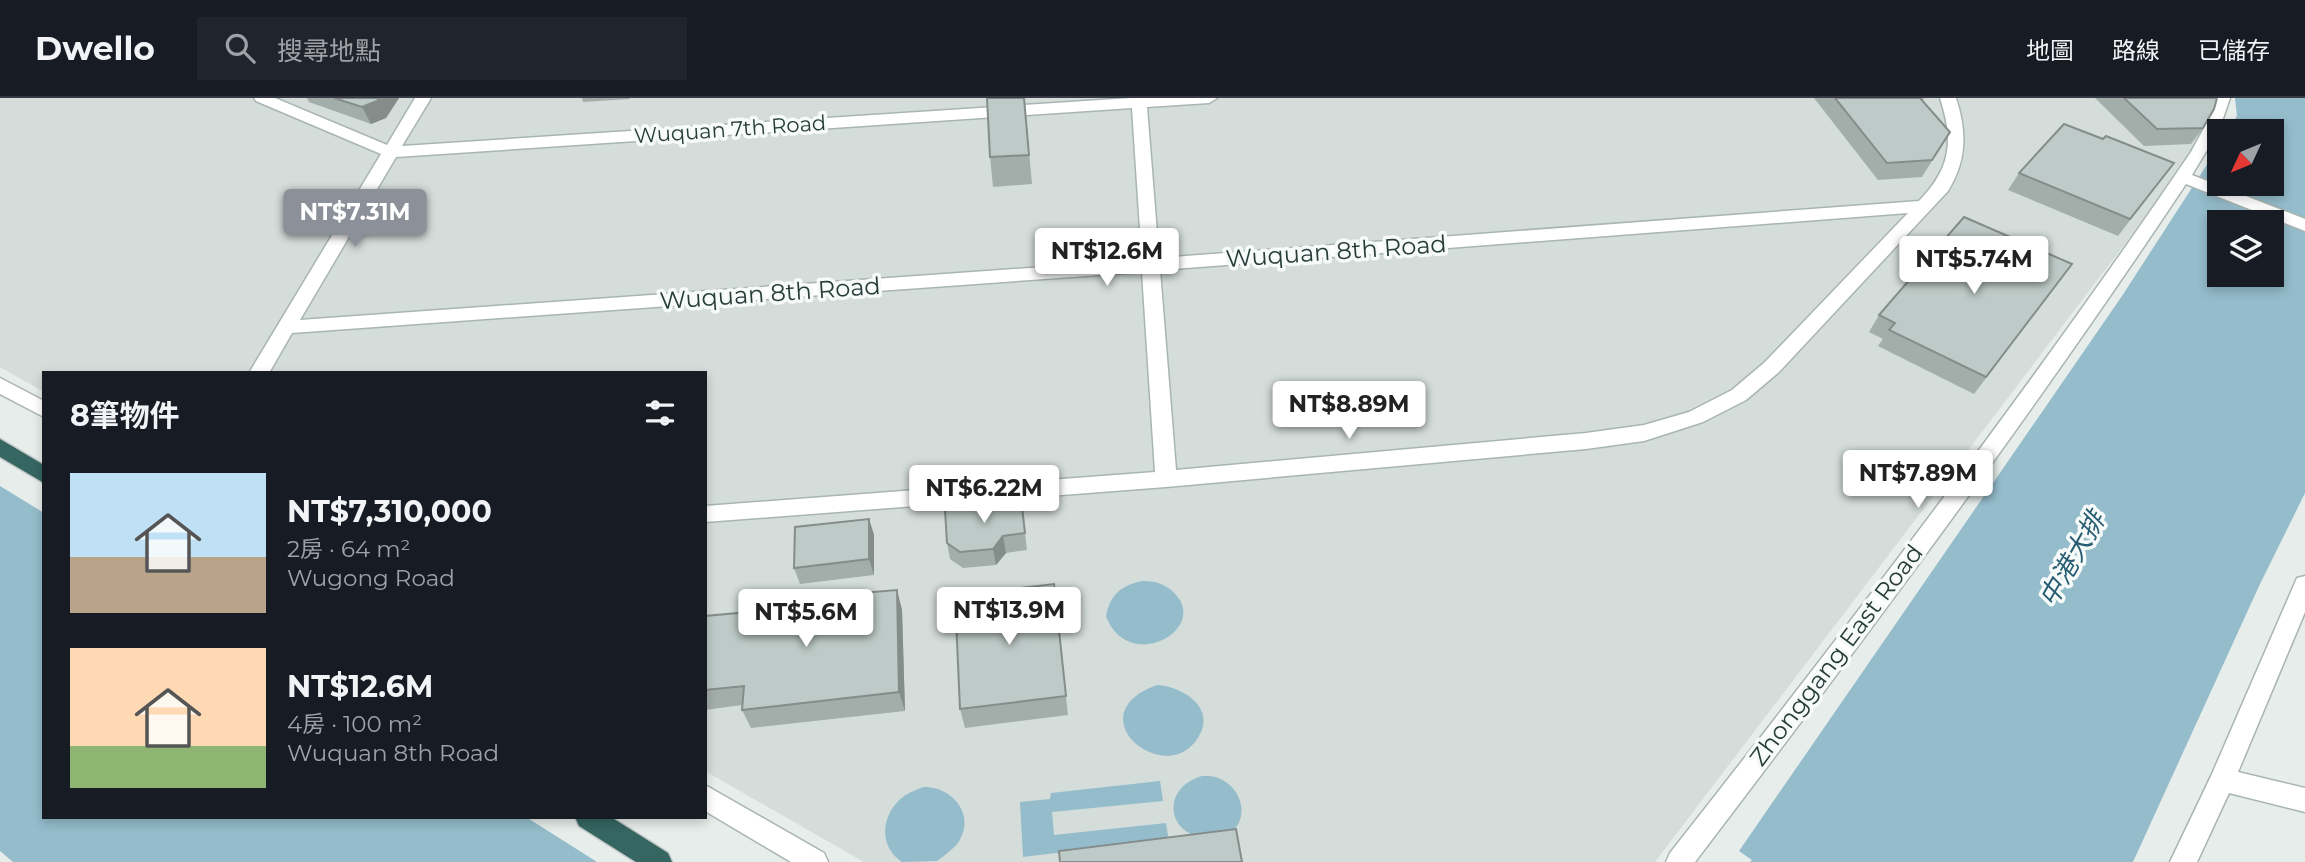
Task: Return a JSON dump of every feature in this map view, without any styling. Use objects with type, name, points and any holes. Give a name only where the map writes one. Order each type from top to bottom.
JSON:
[{"type":"highway","points":[[0,447],[42,474]]},
{"type":"highway","points":[[591,819],[659,862]]},
{"type":"street","name":"Wuquan 7th Road","points":[[262,98],[391,152],[1139,100],[1209,98]]},
{"type":"street","points":[[260,371],[423,98]]},
{"type":"street","points":[[707,514],[1166,478],[1586,441],[1644,433],[1696,417],[1739,395],[1772,367],[1942,187],[1954,166],[1958,144],[1956,121],[1948,98]]},
{"type":"street","name":"Zhonggang East Road","points":[[1679,862],[1799,708],[2188,179],[2211,130],[2222,98]]},
{"type":"street","points":[[1139,100],[1166,478]]},
{"type":"street","points":[[2188,179],[2305,225]]},
{"type":"street","name":"Wuquan 8th Road","points":[[286,327],[1924,206]]},
{"type":"street","points":[[0,385],[42,409]]},
{"type":"street","points":[[2183,862],[2222,779],[2305,585]]},
{"type":"street","points":[[2222,779],[2305,800]]},
{"type":"street","points":[[707,798],[815,862]]},
{"type":"shaded area","points":[[0,98],[2216,98],[2211,119],[2207,119],[2207,127],[2194,153],[1655,862],[864,862],[707,772],[707,371],[42,371],[42,391],[0,367]]},
{"type":"water","name":"中港大排","points":[[2235,98],[2305,98],[2305,493],[2260,584],[2133,862],[1750,862],[1752,860],[1739,851],[2122,296],[2207,165],[2207,196],[2284,196],[2284,119],[2235,119]]},
{"type":"water","points":[[0,486],[42,512],[42,819],[529,819],[597,862],[13,862],[0,851]]},
{"type":"water","points":[[1143,581],[1166,586],[1177,596],[1183,610],[1181,622],[1173,633],[1160,641],[1145,644],[1130,642],[1116,633],[1106,616],[1118,592]]},
{"type":"water","points":[[1157,685],[1184,693],[1202,713],[1201,732],[1187,749],[1170,756],[1152,753],[1136,744],[1125,730],[1124,714],[1133,699]]},
{"type":"water","points":[[1202,776],[1215,777],[1226,782],[1237,794],[1242,809],[1241,817],[1229,834],[1198,836],[1186,831],[1178,823],[1174,802],[1179,792],[1188,783]]},
{"type":"water","points":[[1160,781],[1163,801],[1052,812],[1054,835],[1166,823],[1169,842],[1066,855],[1056,853],[1023,857],[1020,802],[1050,799],[1051,793]]},
{"type":"water","points":[[923,787],[943,791],[959,804],[965,822],[963,833],[956,846],[937,861],[902,862],[894,855],[886,839],[887,821],[890,812],[903,797]]},
{"type":"building","points":[[334,98],[379,98],[362,107]]},
{"type":"building","points":[[987,98],[1024,98],[1029,155],[990,157]]},
{"type":"building","points":[[1835,98],[1920,98],[1950,132],[1932,160],[1887,163]]},
{"type":"building","points":[[2124,98],[2217,98],[2203,128],[2157,129]]},
{"type":"building","points":[[2064,124],[2103,139],[2106,136],[2174,163],[2130,219],[2019,173]]},
{"type":"building","points":[[1964,217],[2072,264],[1986,377],[1889,330],[1895,323],[1879,315]]},
{"type":"building","points":[[1021,498],[1025,533],[1003,536],[993,549],[960,552],[947,543],[945,510],[987,506],[994,499]]},
{"type":"building","points":[[869,519],[869,559],[794,568],[795,527]]},
{"type":"building","points":[[1054,584],[1066,696],[960,709],[955,596]]},
{"type":"building","points":[[897,590],[899,692],[742,710],[744,686],[707,690],[707,616],[749,612],[749,602]]},
{"type":"building","points":[[1236,829],[1242,862],[1060,862],[1059,851]]}]
